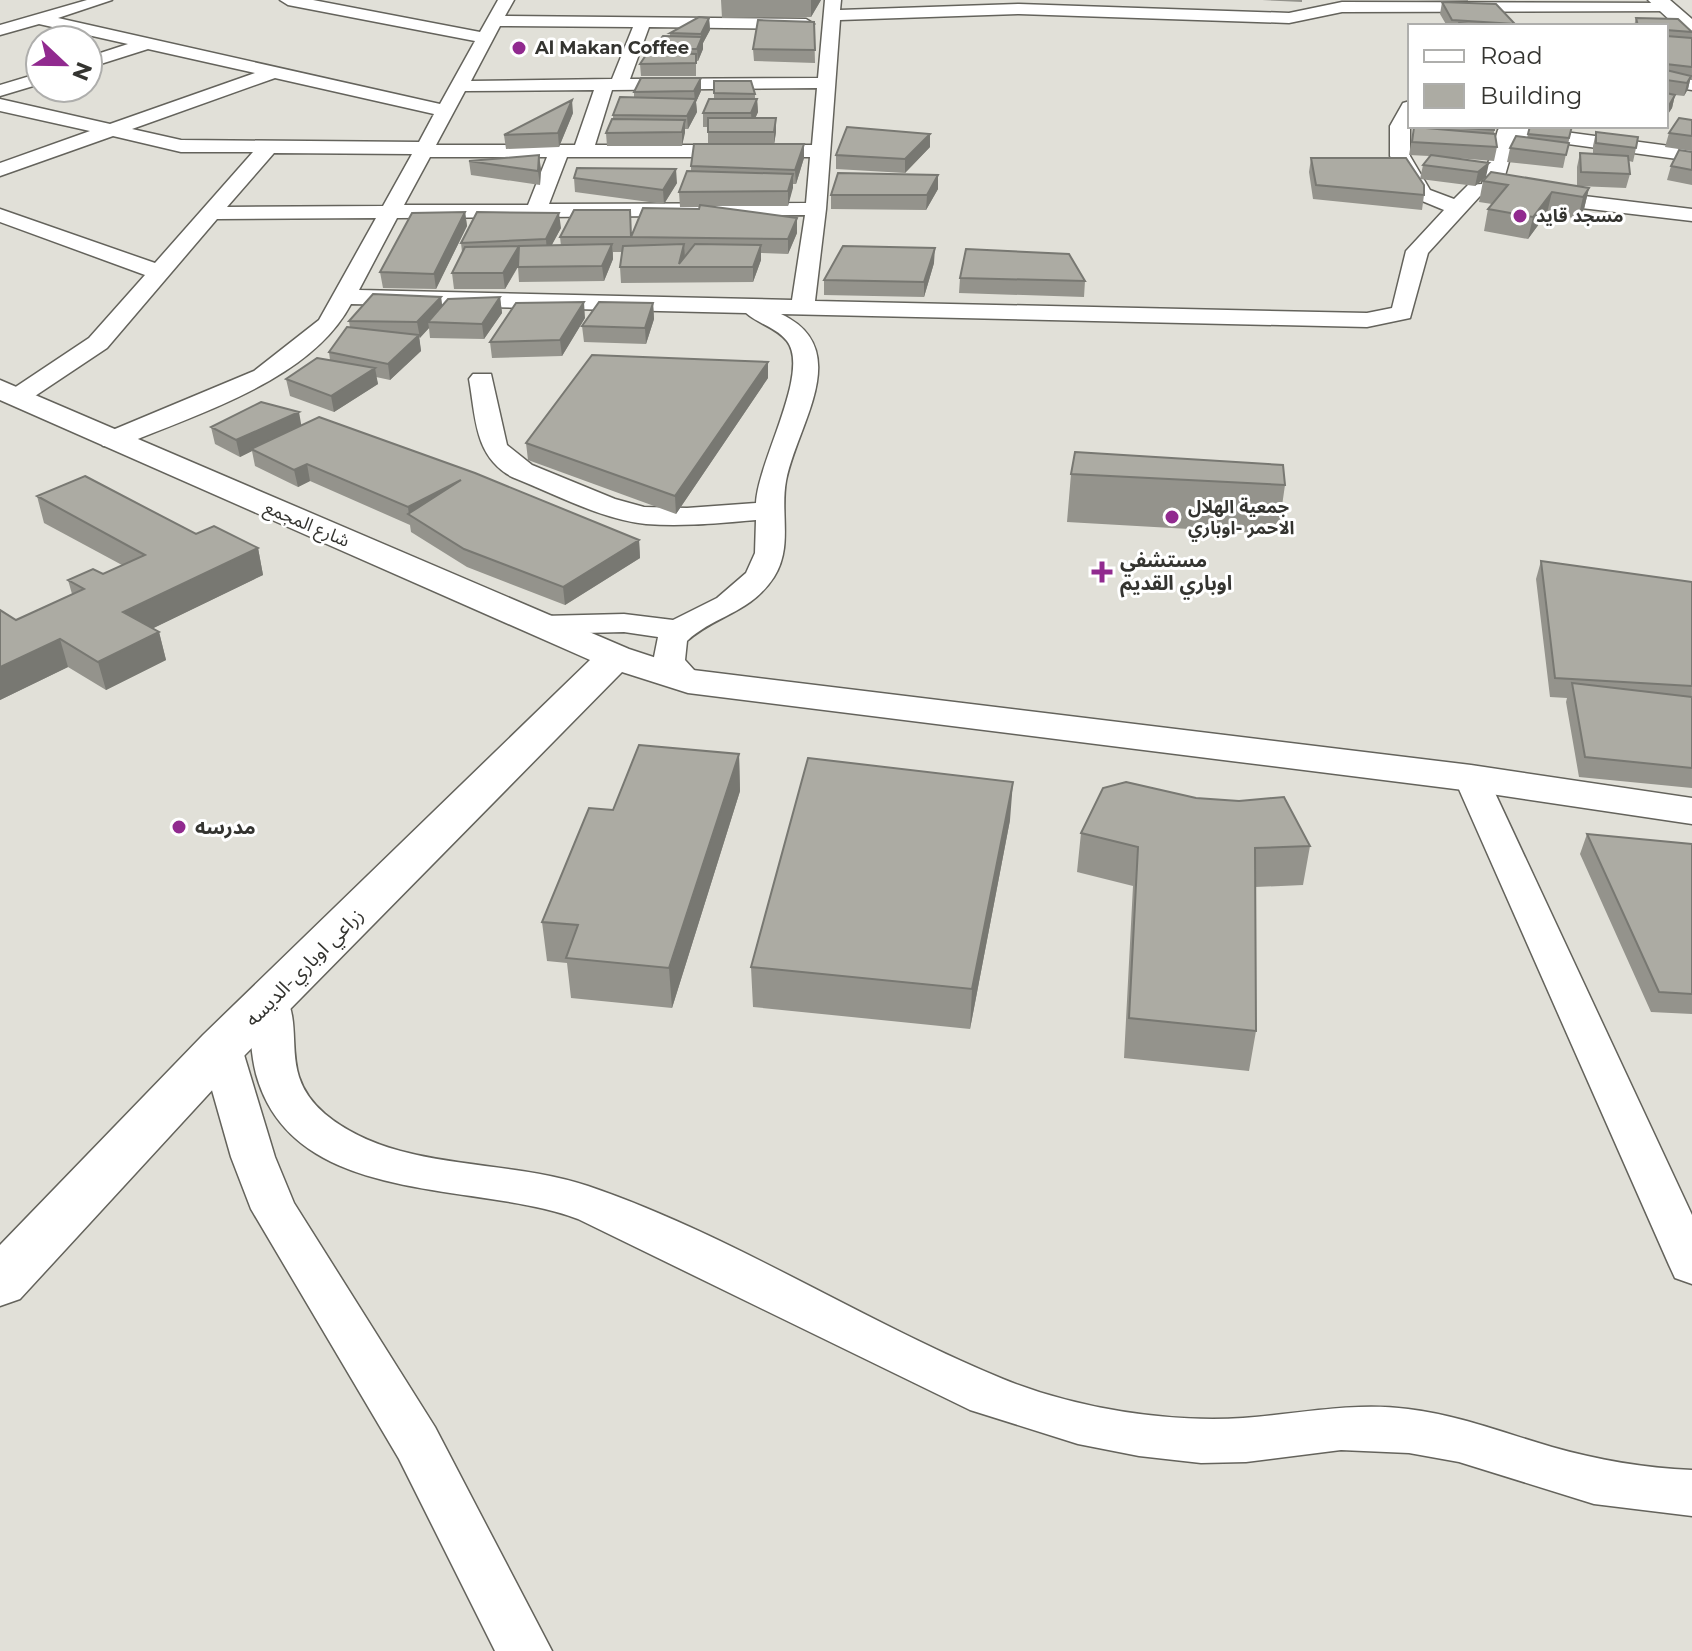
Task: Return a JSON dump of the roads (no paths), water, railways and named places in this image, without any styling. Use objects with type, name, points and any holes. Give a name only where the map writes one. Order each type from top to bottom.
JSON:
[{"type":"street","points":[[0,30],[104,0]]},
{"type":"street","points":[[289,0],[490,29],[832,13],[1019,9],[1289,18],[1339,4],[1446,7],[1666,3],[1692,15]]},
{"type":"street","points":[[112,440],[263,376],[329,324],[506,0]]},
{"type":"street","points":[[620,22],[627,0]]},
{"type":"street","points":[[1666,3],[1692,30]]},
{"type":"street","points":[[1494,4],[1517,24]]},
{"type":"street","points":[[13,5],[46,17],[148,43],[446,111]]},
{"type":"street","points":[[1433,24],[1425,17],[1446,7]]},
{"type":"street","points":[[802,308],[816,209],[832,13]]},
{"type":"street","points":[[583,151],[643,22]]},
{"type":"street","points":[[104,58],[148,43]]},
{"type":"street","points":[[0,170],[274,72]]},
{"type":"street","points":[[1668,81],[1692,85]]},
{"type":"street","points":[[0,91],[24,83]]},
{"type":"street","points":[[459,86],[827,83]]},
{"type":"street","points":[[0,105],[181,146],[821,151]]},
{"type":"street","points":[[1408,110],[1399,126],[1400,156],[1422,194],[1458,208]]},
{"type":"street","points":[[1490,191],[1508,128],[1692,155]]},
{"type":"street","points":[[9,393],[98,343],[268,147]]},
{"type":"street","points":[[536,212],[559,151]]},
{"type":"street","points":[[343,297],[1367,320],[1402,313],[1417,251],[1475,189],[1692,215]]},
{"type":"street","points":[[211,213],[816,209]]},
{"type":"street","points":[[0,215],[159,272]]},
{"type":"street","points":[[688,681],[669,662],[669,640],[676,630],[723,608],[759,577],[769,561],[772,478],[803,391],[807,350],[801,337],[789,325],[747,308]]},
{"type":"street","points":[[482,379],[494,447],[509,464],[522,471],[605,505],[643,515],[687,517],[769,511]]},
{"type":"street","name":"شارع المجمع","points":[[9,393],[615,657],[688,681],[1471,778],[1692,811]]},
{"type":"street","points":[[543,625],[624,623],[676,630]]},
{"type":"street","name":"زراعي اوباري-الديسه","points":[[0,1283],[221,1048],[615,657]]},
{"type":"street","points":[[1471,778],[1692,1265]]},
{"type":"street","points":[[269,1001],[277,1083],[295,1110],[322,1134],[356,1154],[396,1168],[528,1187],[570,1197],[647,1230],[988,1395],[1047,1416],[1108,1430],[1170,1438],[1234,1441],[1341,1428],[1436,1434],[1484,1445],[1576,1477],[1620,1487],[1692,1493]]},
{"type":"street","points":[[221,1048],[253,1157],[274,1209],[417,1443],[524,1651]]},
{"type":"place","name":"Al Makan Coffee","points":[[519,48]]},
{"type":"place","name":"مسجد قايد","points":[[1520,216]]},
{"type":"place","name":"جمعية الهلال الاحمر -اوباري","points":[[1172,517]]},
{"type":"place","name":"مستشفي اوباري القديم","points":[[1102,572]]},
{"type":"place","name":"مدرسه","points":[[179,827]]}]
